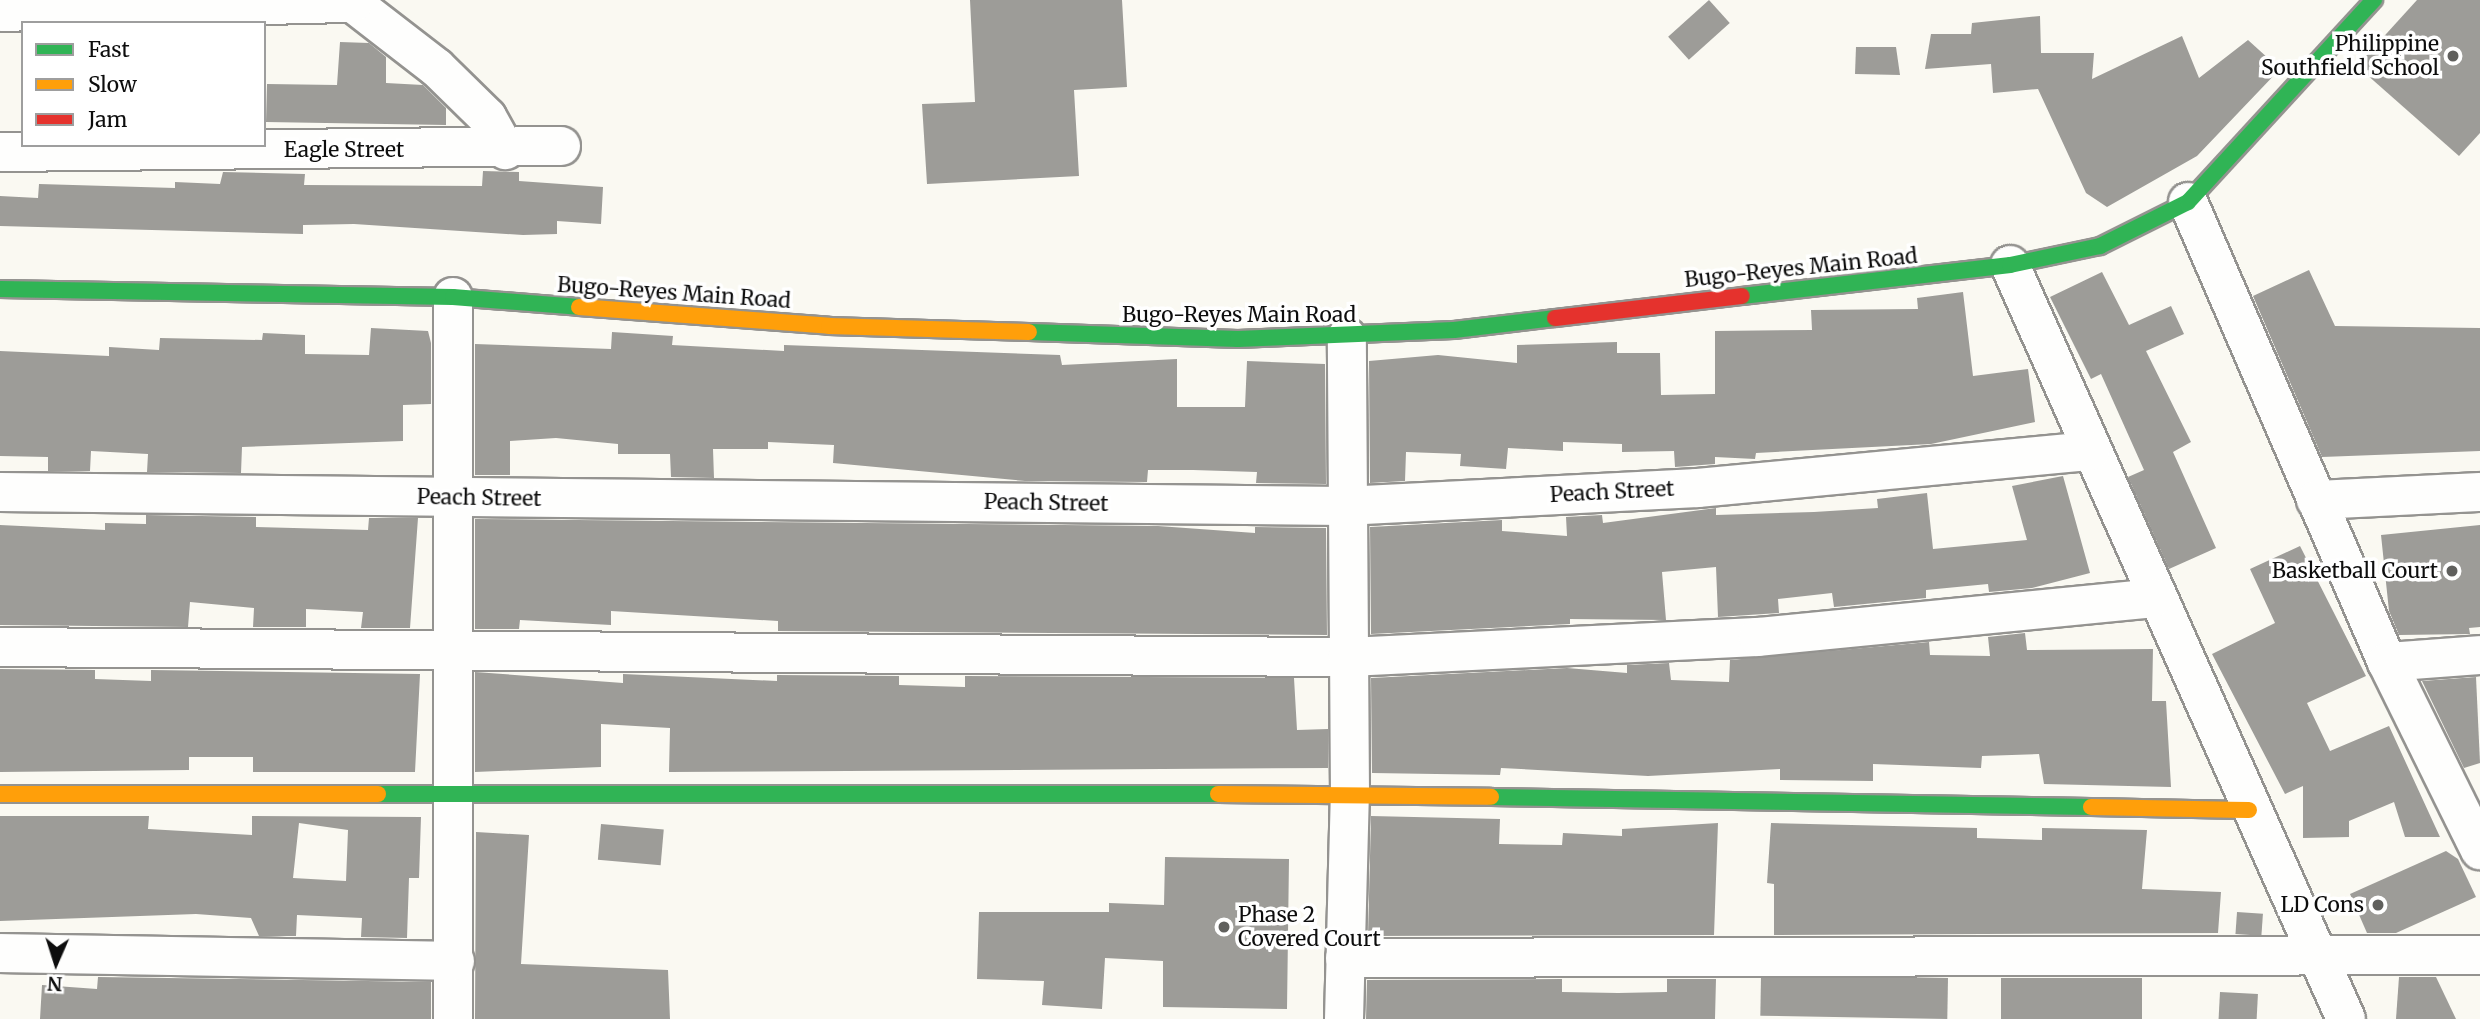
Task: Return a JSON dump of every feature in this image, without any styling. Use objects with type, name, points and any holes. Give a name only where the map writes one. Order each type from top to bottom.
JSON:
[{"type":"street","name":"Bugo-Reyes Main Road","points":[[0,289],[453,297],[829,326],[1128,338],[1347,337],[2010,265],[2100,246],[2188,202],[2374,0]]},
{"type":"street","points":[[0,12],[351,1],[437,68],[486,117],[505,150]]},
{"type":"street","name":"Eagle Street","points":[[0,152],[505,150],[561,146]]},
{"type":"street","points":[[2188,202],[2387,662],[2469,804],[2480,850]]},
{"type":"street","points":[[2010,265],[2153,598],[2346,1019]]},
{"type":"street","points":[[453,297],[456,650],[453,1019]]},
{"type":"street","points":[[1344,1019],[1350,794],[1344,506],[1347,337]]},
{"type":"street","name":"Peach Street","points":[[0,492],[1344,506],[1698,488],[2090,451]]},
{"type":"street","points":[[2316,500],[2480,492]]},
{"type":"street","points":[[0,647],[1348,657],[1758,637],[2153,598]]},
{"type":"street","points":[[2387,662],[2480,655]]},
{"type":"street","points":[[0,794],[1350,794],[2249,810]]},
{"type":"street","points":[[0,953],[455,961]]},
{"type":"street","points":[[1345,958],[2480,955]]},
{"type":"building","points":[[970,0],[1122,0],[1127,87],[1074,90],[1079,176],[927,184],[922,104],[975,102]]},
{"type":"building","points":[[1709,0],[1730,23],[1689,60],[1668,37]]},
{"type":"building","points":[[2417,0],[2480,0],[2480,133],[2459,156],[2357,66]]},
{"type":"building","points":[[2040,16],[2041,53],[2094,53],[2092,79],[2182,36],[2199,78],[2248,40],[2280,69],[2197,156],[2107,207],[2086,193],[2038,89],[1993,93],[1991,64],[1925,69],[1931,34],[1971,34],[1972,23]]},
{"type":"building","points":[[340,42],[369,43],[386,57],[386,83],[423,85],[446,108],[446,125],[266,122],[267,84],[337,85]]},
{"type":"building","points":[[1856,47],[1896,47],[1900,75],[1855,74]]},
{"type":"building","points":[[483,171],[519,172],[519,181],[603,187],[601,224],[557,221],[557,234],[523,235],[354,224],[303,225],[303,234],[0,226],[0,196],[38,198],[39,184],[175,188],[175,182],[220,184],[223,172],[305,174],[304,185],[482,186]]},
{"type":"building","points":[[2309,270],[2335,326],[2480,328],[2480,451],[2322,457],[2253,296]]},
{"type":"building","points":[[2102,272],[2129,325],[2171,306],[2184,334],[2146,351],[2191,442],[2173,452],[2216,548],[2169,569],[2128,477],[2144,470],[2101,374],[2091,379],[2050,297]]},
{"type":"building","points":[[1963,292],[1973,376],[2028,369],[2035,422],[1931,444],[1756,453],[1755,459],[1715,457],[1715,464],[1675,467],[1674,451],[1622,452],[1622,444],[1563,442],[1563,451],[1508,448],[1506,469],[1460,466],[1461,454],[1406,452],[1405,481],[1370,483],[1369,361],[1438,355],[1517,363],[1517,345],[1617,342],[1617,353],[1660,353],[1661,395],[1715,394],[1715,331],[1812,330],[1811,310],[1918,309],[1917,298]]},
{"type":"building","points":[[371,328],[428,331],[431,343],[431,404],[403,405],[403,441],[242,447],[241,473],[147,472],[148,454],[91,451],[90,471],[48,471],[48,457],[0,456],[0,351],[109,356],[109,347],[159,350],[160,338],[262,340],[263,333],[305,335],[305,354],[369,355]]},
{"type":"building","points":[[612,332],[673,336],[672,345],[784,351],[784,345],[1060,355],[1062,365],[1177,359],[1177,407],[1245,407],[1247,361],[1325,364],[1326,484],[1256,483],[1257,472],[1193,470],[1148,470],[1147,482],[1025,481],[833,463],[834,445],[768,442],[768,449],[713,449],[714,478],[671,477],[670,454],[618,454],[618,444],[556,438],[510,441],[510,475],[475,475],[475,344],[611,349]]},
{"type":"building","points":[[2063,476],[2090,573],[2032,588],[1989,592],[1988,584],[1926,590],[1926,598],[1834,607],[1832,593],[1778,599],[1779,613],[1718,617],[1716,567],[1662,572],[1666,620],[1570,619],[1570,624],[1371,634],[1370,527],[1502,520],[1502,531],[1567,536],[1566,517],[1602,515],[1603,523],[1716,508],[1716,515],[1878,508],[1877,499],[1927,493],[1933,549],[2027,540],[2012,486]]},
{"type":"building","points":[[146,515],[256,517],[256,527],[368,530],[369,518],[418,518],[410,628],[361,628],[363,612],[306,609],[306,627],[253,627],[254,608],[190,602],[188,627],[0,625],[0,525],[105,530],[105,523],[146,524]]},
{"type":"building","points":[[475,519],[1158,526],[1255,533],[1255,527],[1326,528],[1327,635],[778,631],[778,621],[611,611],[611,625],[520,620],[519,629],[475,629]]},
{"type":"building","points":[[2480,525],[2480,627],[2469,628],[2470,634],[2399,635],[2389,611],[2381,535]]},
{"type":"building","points":[[2300,546],[2366,676],[2307,703],[2330,751],[2389,726],[2440,837],[2405,837],[2394,802],[2349,821],[2349,837],[2303,838],[2303,786],[2285,794],[2212,654],[2275,623],[2250,569]]},
{"type":"building","points":[[2025,633],[2027,650],[2153,649],[2152,701],[2166,701],[2171,787],[2044,784],[2039,754],[1982,756],[1981,768],[1873,764],[1873,781],[1780,780],[1780,769],[1648,776],[1501,768],[1500,775],[1372,773],[1371,678],[1567,668],[1627,673],[1627,665],[1669,663],[1671,680],[1729,682],[1730,660],[1929,642],[1930,655],[1990,656],[1988,637]]},
{"type":"building","points":[[0,669],[95,670],[95,679],[151,681],[151,670],[420,674],[415,772],[253,772],[253,757],[189,757],[189,770],[0,772]]},
{"type":"building","points":[[475,672],[623,683],[623,674],[777,681],[777,675],[899,676],[899,685],[965,687],[965,676],[1294,678],[1297,730],[1328,729],[1328,768],[669,772],[670,728],[601,724],[601,767],[475,772]]},
{"type":"building","points":[[2476,677],[2480,763],[2464,768],[2422,681]]},
{"type":"building","points":[[0,816],[149,816],[148,829],[252,835],[252,816],[421,817],[419,878],[409,878],[407,938],[361,937],[362,918],[297,915],[296,936],[259,936],[251,918],[196,914],[0,921]],"holes":[[[299,823],[348,830],[346,881],[293,878]]]},
{"type":"building","points":[[1371,816],[1500,819],[1499,844],[1562,845],[1563,833],[1622,836],[1622,829],[1718,823],[1714,935],[1368,936]]},
{"type":"building","points":[[1771,823],[1977,828],[1977,838],[2042,840],[2042,828],[2147,830],[2142,889],[2221,892],[2218,933],[1774,935],[1774,884],[1767,883]]},
{"type":"building","points":[[601,824],[664,829],[661,865],[598,860]]},
{"type":"building","points":[[476,832],[529,835],[521,964],[668,970],[670,1019],[475,1019]]},
{"type":"building","points":[[2446,851],[2458,859],[2476,897],[2396,933],[2367,933],[2350,894]]},
{"type":"building","points":[[1165,857],[1289,859],[1287,1009],[1163,1007],[1163,961],[1105,958],[1102,1009],[1042,1005],[1044,981],[977,979],[979,912],[1109,912],[1109,903],[1164,905]]},
{"type":"building","points":[[2237,912],[2263,914],[2261,936],[2235,934]]},
{"type":"building","points":[[1761,975],[1948,978],[1947,1019],[1760,1016]]},
{"type":"building","points":[[98,977],[431,982],[431,1019],[40,1019],[42,985],[97,989]]},
{"type":"building","points":[[2399,977],[2436,977],[2456,1019],[2396,1019]]},
{"type":"building","points":[[2001,978],[2142,978],[2142,1019],[2001,1019]]},
{"type":"building","points":[[1562,979],[1562,992],[1618,993],[1667,992],[1667,979],[1716,979],[1715,1019],[1366,1019],[1367,980]]},
{"type":"building","points":[[2220,992],[2258,994],[2257,1019],[2219,1019]]},
{"type":"traffic: fast","points":[[1742,296],[2010,265],[2100,246],[2188,202],[2374,0]]},
{"type":"traffic: fast","points":[[0,289],[453,297],[579,307]]},
{"type":"traffic: fast","points":[[1029,332],[1238,339],[1454,330],[1555,318]]},
{"type":"traffic: fast","points":[[378,794],[1218,794]]},
{"type":"traffic: fast","points":[[1491,797],[2091,807]]},
{"type":"traffic: slow","points":[[579,307],[829,326],[1029,332]]},
{"type":"traffic: slow","points":[[0,794],[378,794]]},
{"type":"traffic: slow","points":[[1218,794],[1491,797]]},
{"type":"traffic: slow","points":[[2091,807],[2249,810]]},
{"type":"traffic: jam","points":[[1555,318],[1742,296]]},
{"type":"place","name":"Philippine Southfield School","points":[[2453,56]]},
{"type":"place","name":"Basketball Court","points":[[2452,571]]},
{"type":"place","name":"LD Cons","points":[[2378,905]]},
{"type":"place","name":"Phase 2 Covered Court","points":[[1224,927]]}]
